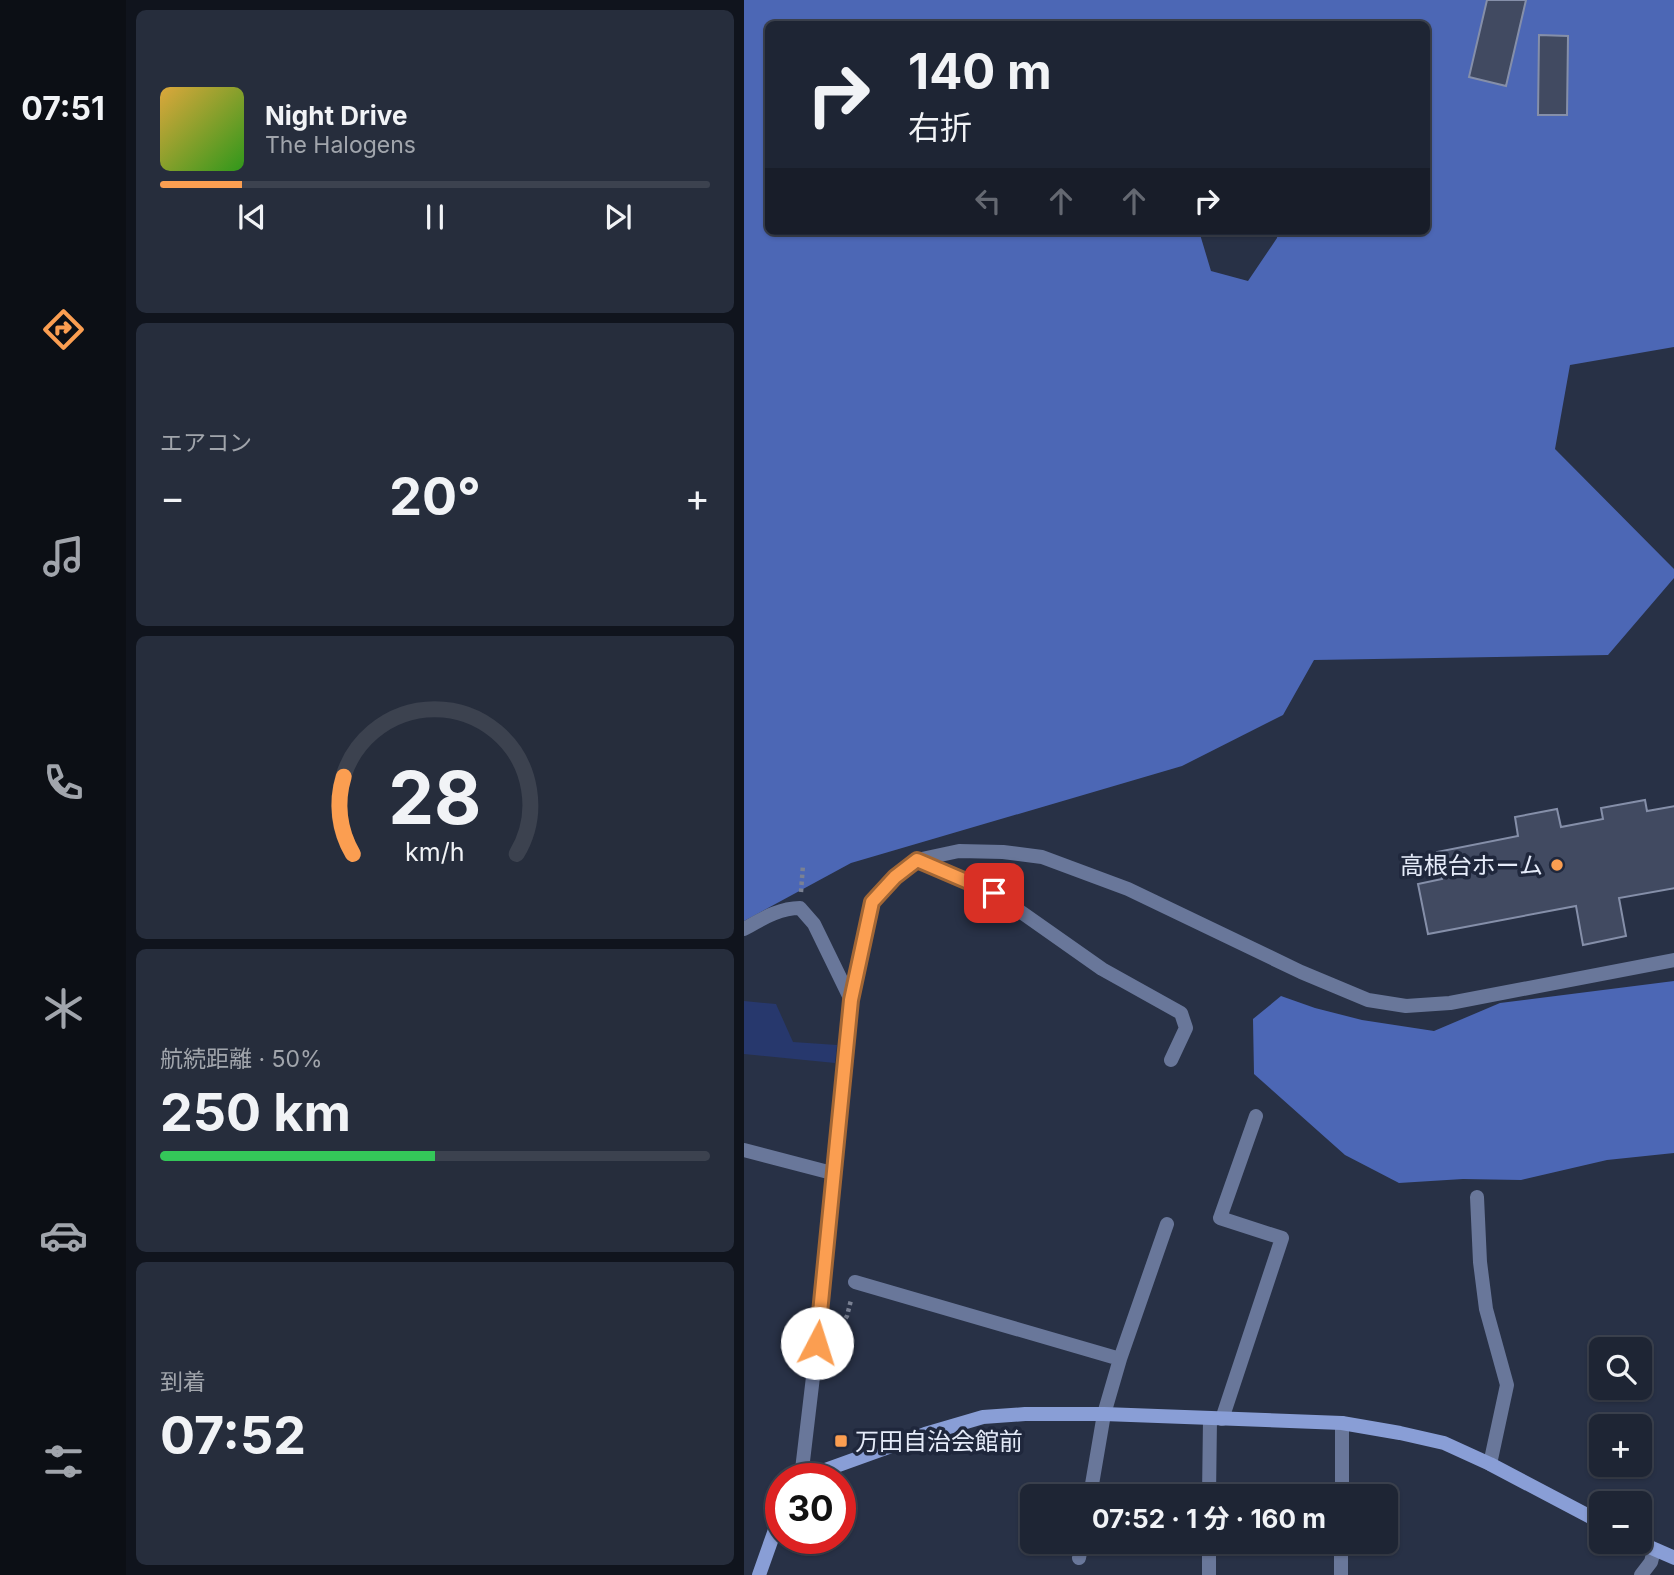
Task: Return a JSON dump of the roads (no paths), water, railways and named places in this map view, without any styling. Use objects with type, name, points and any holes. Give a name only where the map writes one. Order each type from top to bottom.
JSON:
[{"type":"street","points":[[802,1463],[817,1343],[851,1000],[872,902],[895,877],[917,860],[959,851],[1003,852],[1042,857],[1128,889],[1312,977],[1368,1000],[1406,1006],[1450,1003],[1674,960]]},
{"type":"street","points":[[917,860],[994,893],[1102,969],[1181,1013],[1186,1028],[1171,1060]]},
{"type":"street","points":[[744,929],[776,912],[800,908],[814,924],[851,1000]]},
{"type":"street","points":[[1210,1484],[1216,1419],[1282,1238],[1220,1218],[1256,1116]]},
{"type":"street","points":[[744,1150],[832,1173]]},
{"type":"street","points":[[1477,1197],[1480,1262],[1486,1309],[1507,1385],[1490,1464]]},
{"type":"street","points":[[1092,1484],[1104,1414],[1120,1359],[1168,1224]]},
{"type":"street","points":[[855,1282],[1120,1359]]},
{"type":"street","points":[[843,1463],[983,1417],[1104,1414],[1342,1423],[1444,1443],[1589,1515]]},
{"type":"street","points":[[1342,1423],[1342,1484]]},
{"type":"street","points":[[1641,1575],[1651,1562],[1654,1550],[1674,1558]]},
{"type":"street","points":[[759,1575],[766,1554]]},
{"type":"street","points":[[1079,1558],[1080,1554]]},
{"type":"street","points":[[1209,1554],[1209,1575]]},
{"type":"street","points":[[1341,1554],[1341,1575]]},
{"type":"place","name":"高根台ホーム","points":[[1557,865]]},
{"type":"place","name":"万田自治会館前","points":[[841,1441]]}]
